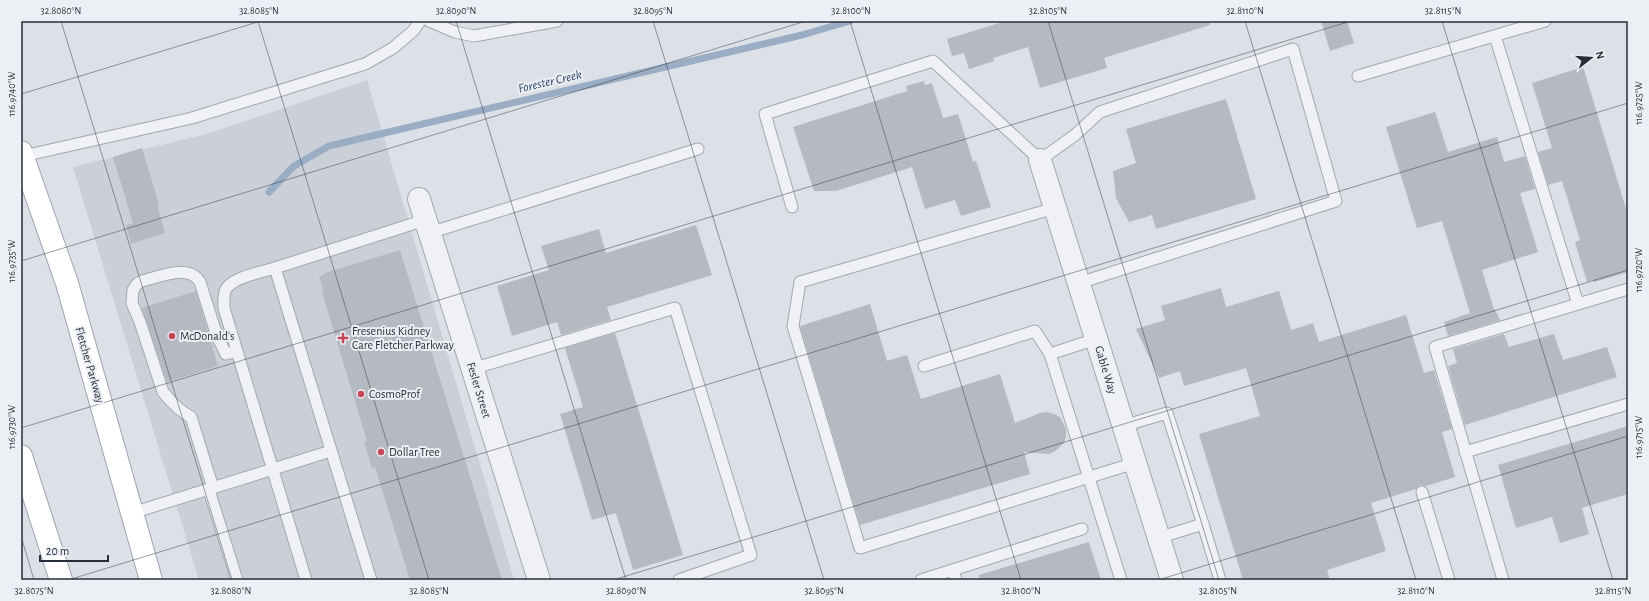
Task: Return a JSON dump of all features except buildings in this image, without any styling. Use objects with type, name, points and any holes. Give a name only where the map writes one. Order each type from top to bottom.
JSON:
[{"type":"main road","name":"Fletcher Parkway","points":[[22,154],[67,283],[151,580]]},
{"type":"main road","points":[[21,456],[61,580]]},
{"type":"street","name":"Gable Way","points":[[1040,160],[1172,580]]},
{"type":"street","name":"Fesler Street","points":[[419,199],[538,580]]},
{"type":"lane","points":[[22,154],[192,118],[365,64],[393,48],[413,30],[420,21]]},
{"type":"lane","points":[[429,21],[455,32],[474,36],[557,21]]},
{"type":"lane","points":[[1358,76],[1545,21]]},
{"type":"lane","points":[[1495,36],[1578,304]]},
{"type":"lane","points":[[792,207],[765,114],[933,62],[1040,160],[1075,134],[1100,112],[1293,49],[1336,201],[1079,283]]},
{"type":"lane","points":[[306,580],[224,308],[224,297],[230,284],[275,268],[698,149]]},
{"type":"lane","points":[[1055,208],[800,282],[793,326],[860,548],[1135,462]]},
{"type":"lane","points":[[275,268],[372,580]]},
{"type":"lane","points":[[237,351],[226,354],[217,336],[200,282],[197,277],[189,272],[182,272],[142,281],[137,284],[133,290],[132,303],[140,322],[163,392],[183,413],[191,417],[237,580]]},
{"type":"lane","points":[[1503,580],[1435,347],[1628,289]]},
{"type":"lane","points":[[472,369],[675,308],[752,555],[679,580]]},
{"type":"lane","points":[[924,366],[1035,331],[1050,354],[1121,580]]},
{"type":"lane","points":[[1050,354],[1096,339]]},
{"type":"lane","points":[[1465,452],[1628,404]]},
{"type":"lane","points":[[1123,426],[1167,413],[1220,580]]},
{"type":"lane","points":[[132,513],[331,452]]},
{"type":"lane","points":[[1422,492],[1449,580]]},
{"type":"lane","points":[[1158,538],[1203,524]]},
{"type":"lane","points":[[921,580],[955,575],[1082,529]]},
{"type":"shaded area","points":[[367,80],[514,580],[199,580],[73,167],[210,133]]},
{"type":"waterway","name":"Forester Creek","points":[[269,192],[294,166],[329,146],[802,35],[850,21]]},
{"type":"place","name":"McDonald's","points":[[172,336]]},
{"type":"place","name":"Fresenius Kidney Care Fletcher Parkway","points":[[343,338]]},
{"type":"place","name":"CosmoProf","points":[[361,394]]},
{"type":"place","name":"Dollar Tree","points":[[381,452]]}]
